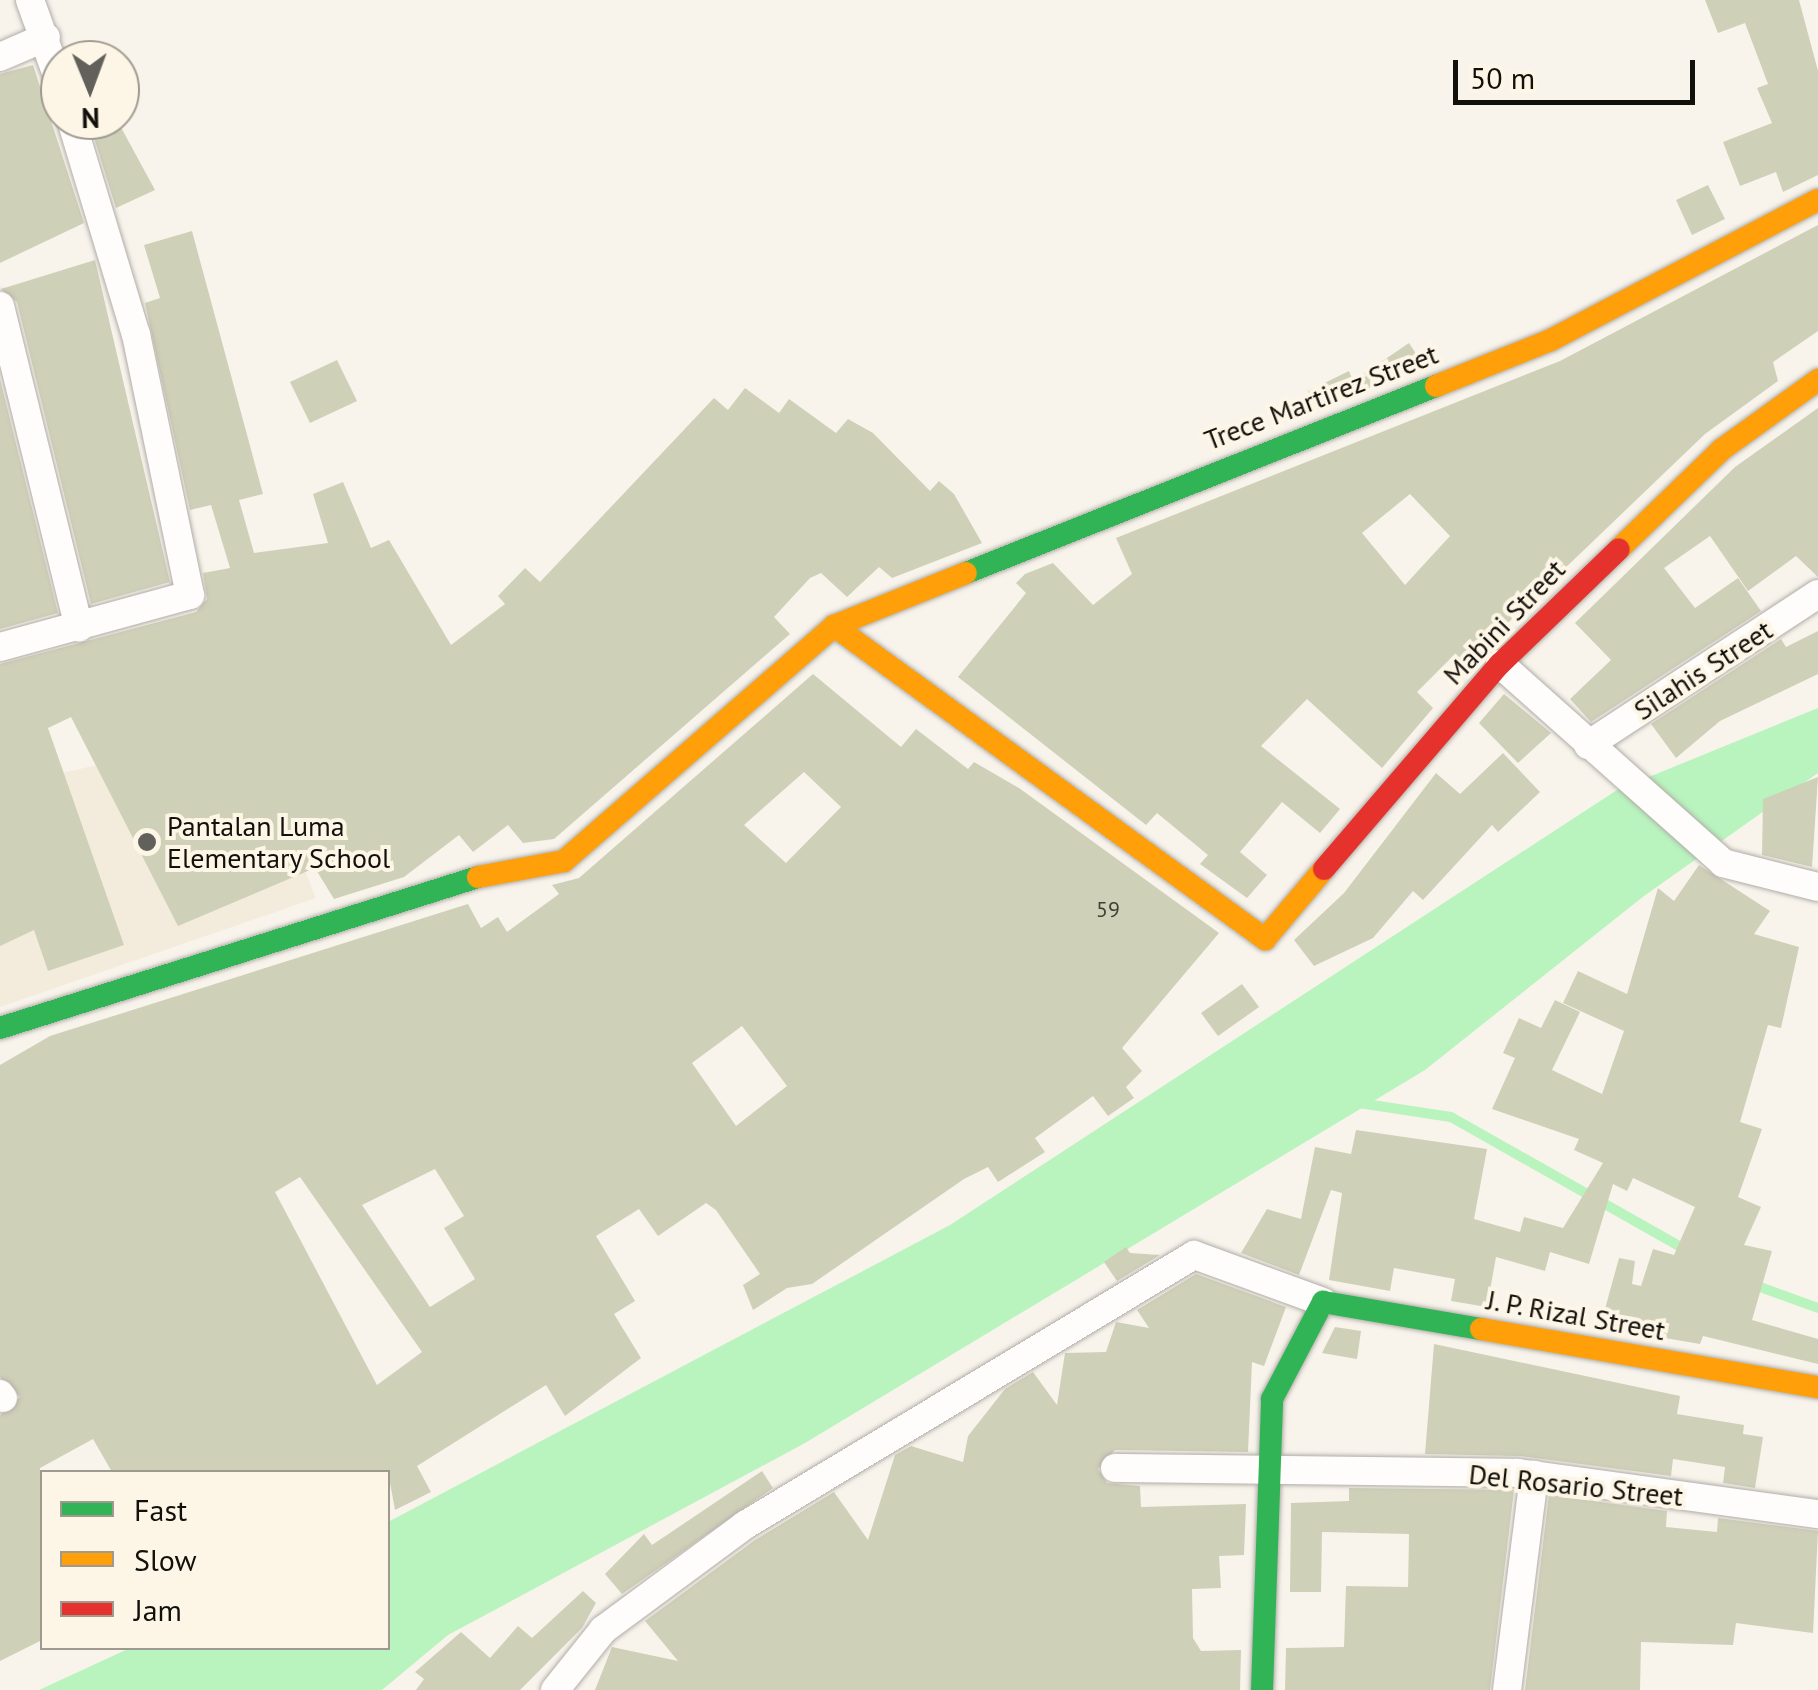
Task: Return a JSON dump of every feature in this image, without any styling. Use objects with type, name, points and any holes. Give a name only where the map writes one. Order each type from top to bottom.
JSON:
[{"type":"street","points":[[30,0],[47,40]]},
{"type":"street","points":[[0,57],[46,37]]},
{"type":"street","points":[[0,647],[190,595],[136,336],[77,140]]},
{"type":"street","name":"Trece Martirez Street","points":[[0,1028],[511,867],[564,861],[834,626],[1551,340],[1818,200]]},
{"type":"street","points":[[0,306],[78,627]]},
{"type":"street","name":"Mabini Street","points":[[834,626],[1265,939],[1500,664],[1721,450],[1818,380]]},
{"type":"street","name":"Silahis Street","points":[[1588,745],[1818,594]]},
{"type":"street","points":[[1500,664],[1588,745],[1634,780],[1723,864],[1818,887]]},
{"type":"street","points":[[556,1690],[603,1630],[746,1526],[1194,1256],[1323,1302],[1272,1400],[1274,1470],[1262,1690]]},
{"type":"street","name":"J. P. Rizal Street","points":[[1323,1302],[1818,1387]]},
{"type":"street","name":"Del Rosario Street","points":[[1115,1468],[1534,1474],[1818,1514]]},
{"type":"street","points":[[1507,1690],[1534,1474]]},
{"type":"shaded area","points":[[1818,708],[1818,773],[1644,896],[1425,1070],[805,1443],[448,1635],[382,1690],[39,1690],[126,1650],[390,1650],[390,1521],[950,1225],[1617,790]]},
{"type":"shaded area","name":"Pantalan Luma Elementary School","points":[[248,731],[316,898],[0,1007],[0,787]]},
{"type":"building","points":[[1705,0],[1799,0],[1818,71],[1818,175],[1783,192],[1776,172],[1740,186],[1723,142],[1772,123],[1757,88],[1768,84],[1745,23],[1718,33]]},
{"type":"building","points":[[33,65],[40,87],[40,140],[57,140],[84,223],[0,263],[0,74]]},
{"type":"building","points":[[95,140],[128,140],[155,190],[116,208]]},
{"type":"building","points":[[1708,185],[1725,219],[1692,235],[1676,200]]},
{"type":"building","points":[[1818,225],[1818,331],[1773,362],[1778,381],[1705,434],[1465,664],[1455,654],[1417,692],[1433,708],[1382,768],[1307,699],[1261,746],[1340,809],[1320,833],[1282,802],[1240,852],[1267,875],[1247,898],[1200,864],[1208,855],[1157,813],[1146,825],[958,677],[1026,593],[1016,583],[1025,574],[1053,563],[1093,605],[1132,574],[1116,538],[1560,361]],"holes":[[[1410,494],[1450,536],[1405,585],[1362,533]]]},
{"type":"building","points":[[192,231],[263,494],[239,500],[254,553],[328,543],[313,494],[343,482],[371,548],[389,540],[451,645],[505,604],[498,596],[525,568],[540,582],[714,398],[728,410],[745,388],[779,413],[789,399],[836,433],[848,419],[873,433],[930,491],[939,481],[954,494],[982,543],[892,578],[879,567],[847,597],[821,573],[810,578],[774,617],[790,634],[554,839],[523,843],[508,825],[473,852],[459,835],[404,877],[334,899],[315,868],[178,926],[71,717],[48,728],[124,945],[48,971],[34,930],[0,946],[0,664],[196,612],[207,599],[203,573],[230,568],[211,505],[190,510],[145,303],[160,298],[144,245]]},
{"type":"building","points":[[95,260],[170,582],[91,604],[17,302],[1,289]]},
{"type":"building","points":[[1409,343],[1424,366],[1317,409],[1308,391],[1349,371],[1353,381]]},
{"type":"building","points":[[337,360],[357,401],[310,423],[290,382]]},
{"type":"building","points":[[0,379],[58,613],[0,629]]},
{"type":"building","points":[[1818,408],[1818,577],[1796,556],[1748,591],[1710,536],[1664,568],[1695,608],[1738,578],[1761,611],[1591,722],[1570,699],[1611,660],[1575,623],[1735,467]]},
{"type":"building","points":[[1818,631],[1818,674],[1720,721],[1676,758],[1651,724],[1781,639],[1786,647]]},
{"type":"building","points":[[813,674],[901,747],[916,729],[968,769],[974,762],[1019,788],[1219,933],[1122,1048],[1142,1071],[1126,1087],[1134,1098],[1108,1116],[1093,1096],[1035,1138],[1045,1152],[998,1182],[988,1167],[964,1179],[812,1284],[787,1288],[753,1310],[743,1285],[760,1274],[716,1210],[706,1203],[658,1236],[639,1209],[596,1236],[635,1301],[614,1314],[641,1358],[565,1416],[546,1385],[417,1466],[431,1492],[395,1510],[390,1470],[111,1470],[93,1439],[40,1468],[40,1641],[0,1661],[0,1415],[20,1397],[0,1377],[0,1065],[50,1036],[468,904],[481,928],[498,917],[507,932],[559,894],[552,885],[579,878]],"holes":[[[804,772],[841,807],[786,863],[744,825]],[[742,1026],[787,1086],[736,1126],[692,1063]],[[435,1169],[464,1216],[444,1228],[475,1279],[430,1307],[362,1205]],[[300,1177],[422,1352],[377,1385],[275,1192]]]},
{"type":"building","points":[[1504,694],[1551,733],[1518,763],[1479,723]]},
{"type":"building","points":[[1503,753],[1540,792],[1498,832],[1492,825],[1423,900],[1413,891],[1373,938],[1314,966],[1294,940],[1344,893],[1436,773],[1460,794]]},
{"type":"building","points":[[1818,777],[1812,867],[1762,855],[1763,799]]},
{"type":"building","points":[[1699,865],[1770,911],[1754,934],[1799,947],[1781,1028],[1768,1025],[1740,1122],[1762,1129],[1738,1197],[1761,1207],[1744,1245],[1772,1251],[1752,1320],[1818,1339],[1818,1364],[1703,1336],[1700,1344],[1600,1327],[1619,1258],[1635,1261],[1632,1284],[1641,1286],[1653,1249],[1674,1255],[1695,1207],[1633,1178],[1627,1191],[1613,1184],[1589,1264],[1550,1252],[1545,1271],[1496,1257],[1487,1307],[1451,1301],[1455,1279],[1394,1268],[1390,1291],[1329,1280],[1342,1193],[1331,1190],[1299,1275],[1241,1253],[1267,1209],[1301,1219],[1315,1147],[1351,1154],[1356,1130],[1487,1149],[1474,1219],[1520,1232],[1524,1217],[1563,1228],[1603,1163],[1574,1150],[1579,1139],[1492,1109],[1515,1058],[1503,1053],[1519,1018],[1541,1028],[1555,1000],[1580,1012],[1552,1070],[1602,1094],[1624,1031],[1563,1003],[1578,971],[1627,994],[1658,888],[1674,901]]},
{"type":"building","points":[[1242,984],[1259,1007],[1218,1036],[1201,1013]]},
{"type":"building","points":[[1126,1247],[1130,1253],[1160,1255],[1117,1281],[1104,1262]]},
{"type":"building","points":[[1196,1274],[1286,1307],[1264,1366],[1252,1362],[1248,1452],[1115,1450],[1098,1469],[1107,1483],[1140,1486],[1141,1507],[1246,1504],[1244,1555],[1219,1556],[1221,1588],[1192,1589],[1193,1638],[1201,1651],[1241,1650],[1240,1690],[595,1690],[612,1647],[678,1661],[645,1621],[755,1540],[834,1492],[868,1540],[895,1455],[911,1446],[963,1462],[968,1436],[1005,1389],[1033,1372],[1057,1405],[1065,1353],[1106,1352],[1116,1322],[1149,1328],[1137,1310]]},
{"type":"building","points":[[1335,1327],[1361,1331],[1357,1359],[1322,1353]]},
{"type":"building","points":[[1434,1344],[1680,1396],[1677,1414],[1744,1425],[1743,1434],[1763,1437],[1755,1488],[1723,1483],[1725,1467],[1673,1459],[1671,1476],[1520,1456],[1425,1454]]},
{"type":"building","points":[[762,1471],[773,1488],[622,1594],[605,1574],[644,1534],[652,1545]]},
{"type":"building","points":[[1349,1488],[1514,1490],[1490,1690],[1285,1690],[1286,1648],[1344,1647],[1346,1586],[1408,1587],[1409,1534],[1322,1532],[1321,1592],[1290,1592],[1291,1503],[1349,1501]]},
{"type":"building","points":[[1549,1495],[1667,1511],[1666,1527],[1717,1532],[1718,1518],[1818,1531],[1813,1633],[1736,1623],[1733,1645],[1641,1642],[1640,1690],[1525,1690]]},
{"type":"building","points":[[583,1591],[596,1603],[582,1628],[520,1690],[416,1690],[424,1679],[415,1672],[461,1632],[490,1658],[518,1626],[532,1638]]},
{"type":"waterway","points":[[1359,1103],[1451,1117],[1690,1252]]},
{"type":"waterway","points":[[1749,1283],[1818,1308]]},
{"type":"traffic: fast","points":[[966,573],[1436,386]]},
{"type":"traffic: fast","points":[[0,1028],[478,877]]},
{"type":"traffic: fast","points":[[1262,1690],[1272,1399],[1323,1302],[1481,1329]]},
{"type":"traffic: slow","points":[[1436,386],[1551,340],[1818,200]]},
{"type":"traffic: slow","points":[[1619,549],[1721,450],[1818,380]]},
{"type":"traffic: slow","points":[[478,877],[564,861],[834,626],[966,573]]},
{"type":"traffic: slow","points":[[834,626],[1265,939],[1324,869]]},
{"type":"traffic: slow","points":[[1481,1329],[1818,1387]]},
{"type":"traffic: jam","points":[[1324,869],[1500,664],[1619,549]]},
{"type":"place","name":"Pantalan Luma Elementary School","points":[[147,842]]}]
